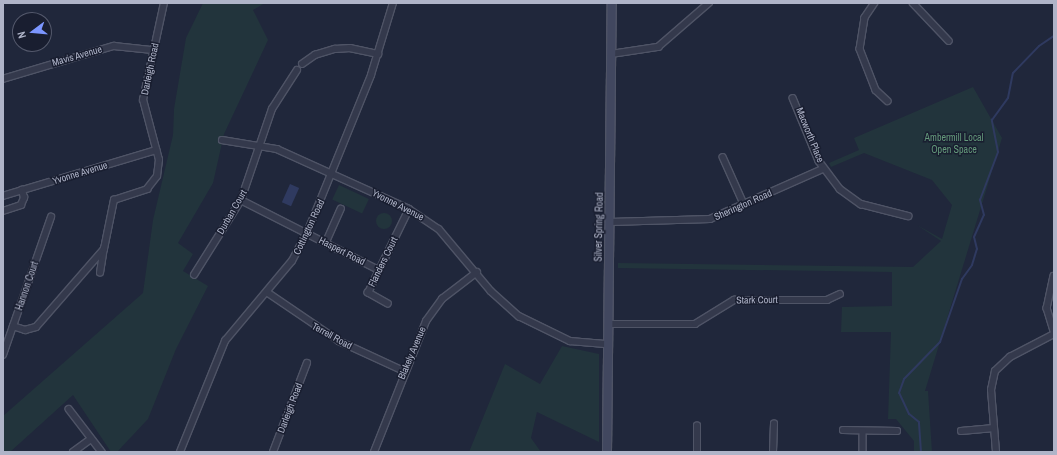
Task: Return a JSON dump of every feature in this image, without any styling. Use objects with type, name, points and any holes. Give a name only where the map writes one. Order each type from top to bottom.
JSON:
[{"type":"main road","name":"Silver Spring Road","points":[[607,452],[612,3]]},
{"type":"street","name":"Darleigh Road","points":[[100,273],[111,206],[119,197],[144,191],[153,183],[160,165],[143,100],[164,3]]},
{"type":"street","name":"Cottington Road","points":[[180,452],[218,353],[238,322],[292,261],[308,233],[333,174],[378,54],[393,3]]},
{"type":"street","points":[[611,54],[658,47],[709,3]]},
{"type":"street","points":[[875,3],[865,18],[860,48],[876,90],[888,101]]},
{"type":"street","points":[[913,3],[949,41]]},
{"type":"street","name":"Mavis Avenue","points":[[3,79],[114,46],[154,50]]},
{"type":"street","points":[[302,64],[315,55],[335,49],[350,48],[378,54]]},
{"type":"street","name":"Durban Court","points":[[194,275],[241,200],[280,94],[297,70]]},
{"type":"street","name":"Macworth Place","points":[[793,98],[823,169],[854,201],[908,216]]},
{"type":"street","name":"Yvonne Avenue","points":[[222,140],[261,144],[333,174],[410,209],[439,229],[507,307],[543,330],[570,340],[608,344]]},
{"type":"street","name":"Yvonne Avenue","points":[[3,196],[156,150]]},
{"type":"street","points":[[723,157],[744,204]]},
{"type":"street","name":"Sherington Road","points":[[610,222],[704,220],[823,169]]},
{"type":"street","points":[[3,211],[21,206],[24,198],[22,190]]},
{"type":"street","name":"Haspert Road","points":[[241,200],[379,270]]},
{"type":"street","points":[[326,242],[341,209]]},
{"type":"street","name":"Flanders Court","points":[[388,304],[368,293],[410,209]]},
{"type":"street","name":"Hannon Court","points":[[3,355],[52,217]]},
{"type":"street","points":[[14,326],[25,330],[36,327],[104,249]]},
{"type":"street","name":"Blakely Avenue","points":[[374,452],[404,371],[432,311],[477,272]]},
{"type":"street","points":[[996,452],[991,390],[995,371],[1010,357],[1054,332],[1047,308],[1054,276]]},
{"type":"street","name":"Terrell Road","points":[[266,292],[339,341],[404,371]]},
{"type":"street","name":"Stark Court","points":[[608,324],[695,324],[734,300],[827,300],[840,294]]},
{"type":"street","name":"Darleigh Road","points":[[273,452],[307,363]]},
{"type":"street","points":[[69,409],[102,452]]},
{"type":"street","points":[[773,452],[774,424]]},
{"type":"street","points":[[696,452],[697,426]]},
{"type":"street","points":[[961,431],[994,428]]},
{"type":"street","points":[[843,430],[897,431]]},
{"type":"street","points":[[862,431],[863,452]]},
{"type":"street","points":[[73,452],[91,439]]},
{"type":"green space","points":[[203,3],[265,3],[253,10],[268,40],[224,134],[213,183],[178,243],[193,254],[183,271],[208,286],[176,349],[148,419],[117,452],[111,452],[73,395],[10,452],[3,452],[3,416],[143,293],[153,220],[173,135],[174,109],[186,38]]},
{"type":"green space","name":"Ambermill Local Open Space","points":[[973,87],[1002,138],[925,391],[928,391],[932,452],[914,452],[914,441],[896,419],[888,419],[891,332],[841,332],[842,307],[892,306],[892,272],[618,268],[618,263],[913,267],[941,241],[917,225],[942,239],[952,205],[932,180],[864,153],[831,167],[829,163],[859,150],[854,138]]},
{"type":"green space","points":[[339,185],[369,199],[362,213],[332,200]]},
{"type":"green space","points":[[384,213],[390,215],[392,221],[390,227],[384,229],[378,227],[376,221],[378,215]]},
{"type":"green space","points":[[562,346],[599,354],[599,442],[537,412],[531,438],[541,452],[469,452],[505,364],[540,384]]},
{"type":"water","points":[[290,184],[299,188],[291,206],[282,202]]},
{"type":"waterway","points":[[921,452],[919,422],[909,414],[899,393],[904,379],[940,342],[962,279],[972,265],[977,249],[974,237],[984,215],[980,200],[998,152],[992,120],[1008,98],[1013,73],[1039,46],[1054,36]]}]
